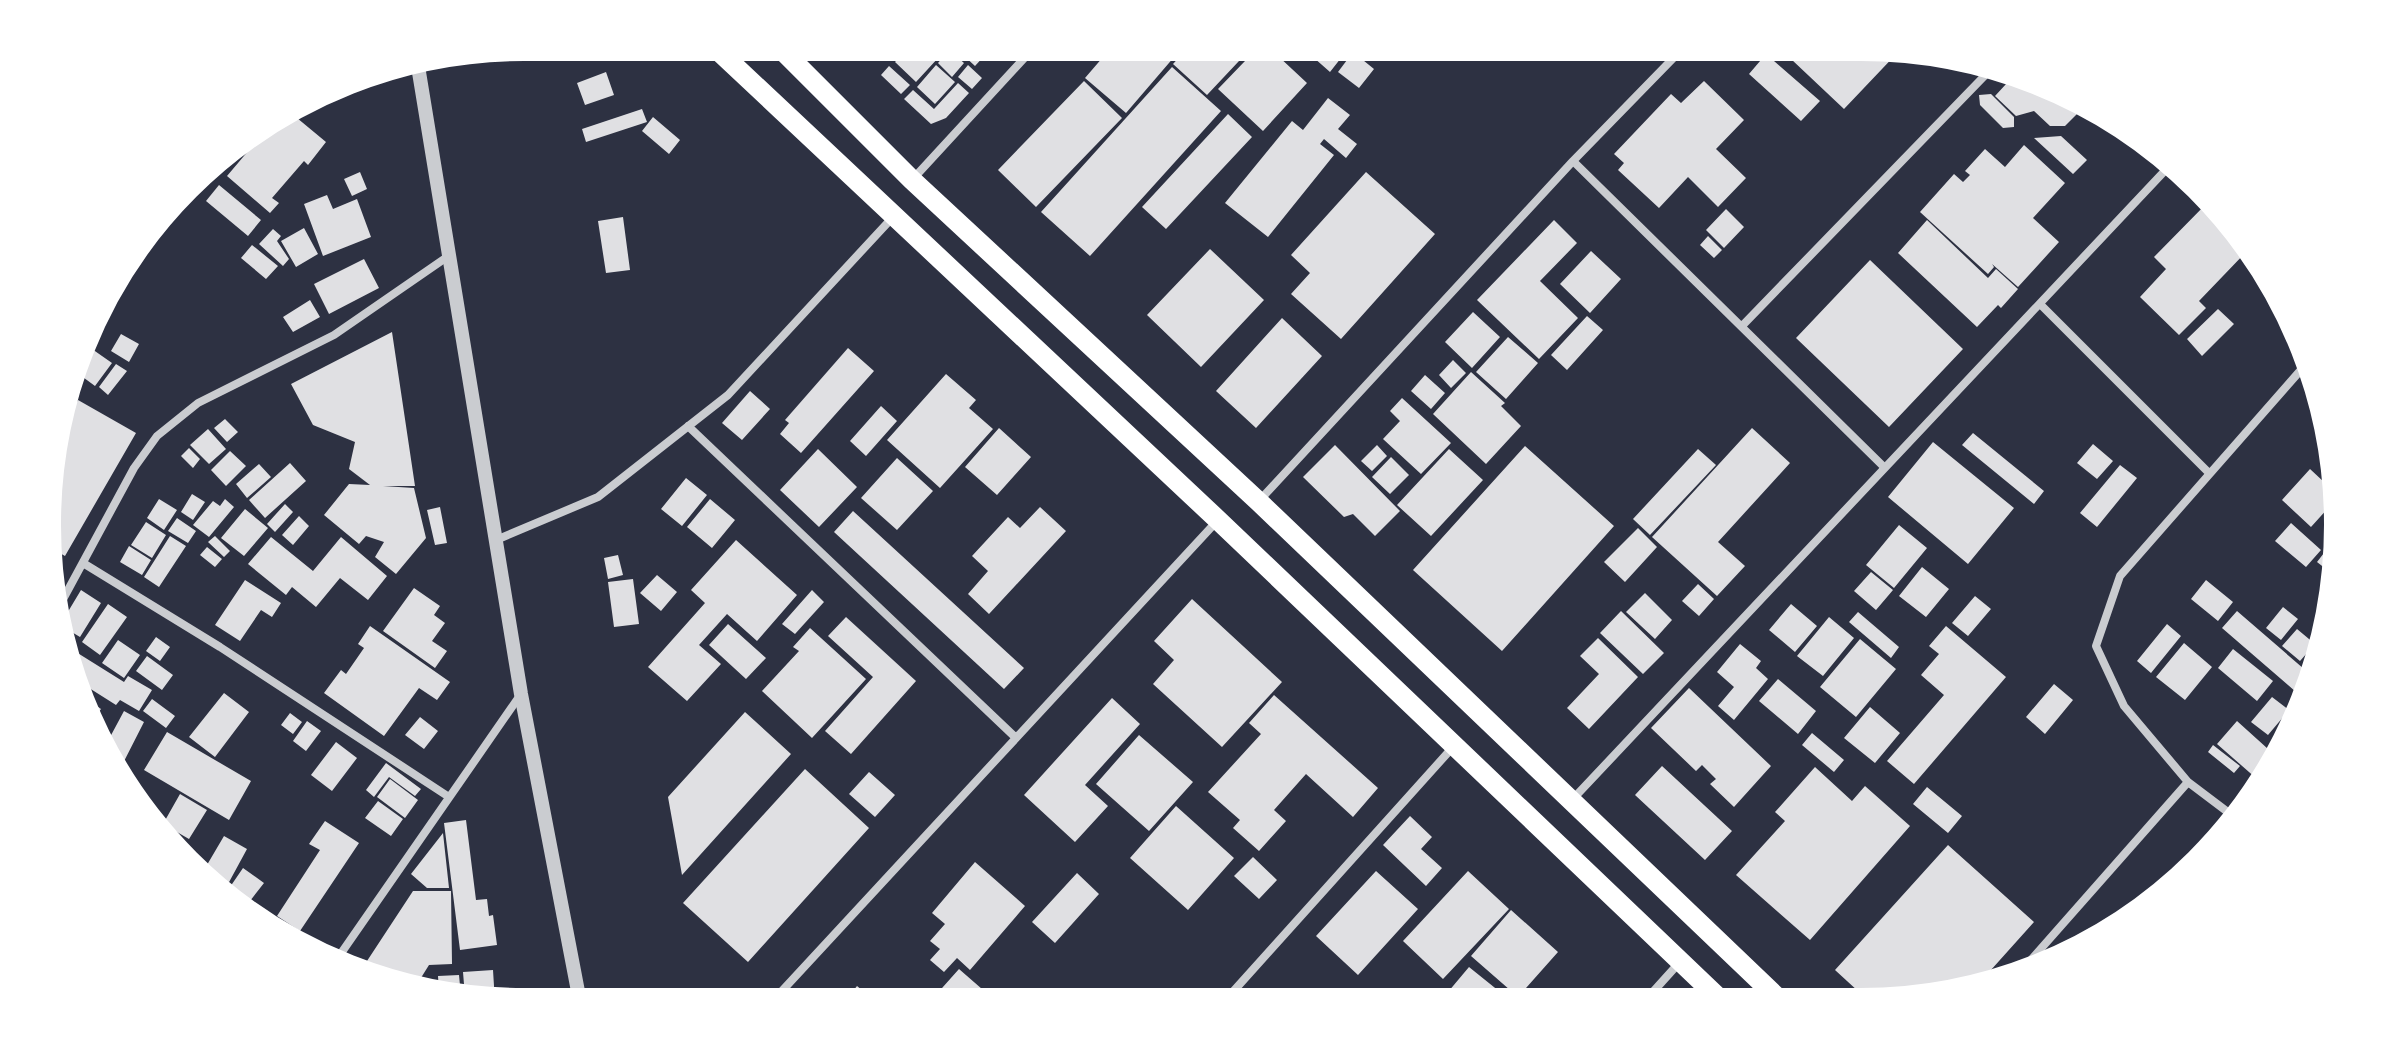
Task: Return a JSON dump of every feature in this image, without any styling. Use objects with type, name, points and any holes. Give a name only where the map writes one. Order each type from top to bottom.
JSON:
[{"type":"main road","points":[[724,56],[1218,520],[1714,993]]},
{"type":"main road","points":[[788,56],[912,180],[1259,502],[1772,993]]},
{"type":"street","points":[[912,180],[1026,56]]},
{"type":"street","points":[[1259,502],[1573,161],[1675,56]]},
{"type":"street","points":[[418,68],[521,694],[578,993]]},
{"type":"street","points":[[1742,326],[1987,73]]},
{"type":"street","points":[[1573,161],[1884,467]]},
{"type":"street","points":[[1570,802],[2166,170]]},
{"type":"street","points":[[496,540],[598,497],[728,395],[893,217]]},
{"type":"street","points":[[62,600],[134,468],[157,436],[198,403],[334,335],[450,255]]},
{"type":"street","points":[[2040,304],[2209,473]]},
{"type":"street","points":[[2229,813],[2188,782],[2124,706],[2096,646],[2120,576],[2302,369]]},
{"type":"street","points":[[688,426],[1015,737]]},
{"type":"street","points":[[780,993],[1218,520]]},
{"type":"street","points":[[83,563],[220,647],[449,797]]},
{"type":"street","points":[[340,955],[521,694]]},
{"type":"street","points":[[1232,993],[1455,745]]},
{"type":"street","points":[[2030,961],[2188,782]]},
{"type":"street","points":[[1652,993],[1680,961]]},
{"type":"building","points":[[900,56],[940,56],[916,82],[895,62]]},
{"type":"building","points":[[944,56],[956,56],[964,63],[952,77],[938,63]]},
{"type":"building","points":[[964,56],[984,56],[975,66]]},
{"type":"building","points":[[1104,56],[1175,56],[1126,113],[1085,78]]},
{"type":"building","points":[[1180,56],[1234,56],[1239,61],[1207,95],[1173,64]]},
{"type":"building","points":[[1240,56],[1278,56],[1307,83],[1263,131],[1218,89],[1245,61]]},
{"type":"building","points":[[1312,56],[1343,56],[1330,72]]},
{"type":"building","points":[[1350,56],[1358,56],[1374,69],[1359,88],[1338,72]]},
{"type":"building","points":[[1764,56],[1768,56],[1820,101],[1801,121],[1749,74]]},
{"type":"building","points":[[1788,56],[1893,57],[1844,109]]},
{"type":"building","points":[[936,65],[955,82],[935,104],[917,87]]},
{"type":"building","points":[[968,65],[982,78],[972,89],[958,77]]},
{"type":"building","points":[[889,66],[910,85],[901,94],[881,75]]},
{"type":"building","points":[[1172,67],[1221,111],[1090,256],[1041,212]]},
{"type":"building","points":[[606,72],[614,95],[585,105],[577,83]]},
{"type":"building","points":[[2009,80],[2080,111],[2065,126],[2050,126],[2034,111],[2016,116],[1995,96]]},
{"type":"building","points":[[1084,81],[1122,118],[1036,207],[998,170]]},
{"type":"building","points":[[1704,81],[1744,120],[1716,149],[1746,178],[1718,207],[1688,177],[1659,208],[1618,170],[1624,163],[1614,154],[1671,94],[1681,103]]},
{"type":"building","points":[[958,83],[969,93],[946,118],[931,124],[904,99],[913,90],[934,109]]},
{"type":"building","points":[[1991,94],[2014,117],[2014,127],[2003,128],[1980,105],[1979,95]]},
{"type":"building","points":[[1328,98],[1350,115],[1338,129],[1357,144],[1346,158],[1324,139],[1320,144],[1334,155],[1268,237],[1225,203],[1292,121],[1303,130]]},
{"type":"building","points":[[642,109],[647,122],[586,142],[582,129]]},
{"type":"building","points":[[1228,114],[1252,137],[1166,229],[1142,207]]},
{"type":"building","points":[[295,116],[326,142],[308,165],[304,161],[272,198],[279,203],[270,213],[227,176],[258,139]]},
{"type":"building","points":[[653,117],[680,140],[669,154],[642,131]]},
{"type":"building","points":[[2061,136],[2087,160],[2073,174],[2034,138]]},
{"type":"building","points":[[2024,145],[2065,183],[2033,218],[2059,242],[2018,287],[1992,264],[1994,267],[1988,274],[1920,212],[1954,174],[1963,182],[1970,175],[1965,171],[1985,149],[2005,167]]},
{"type":"building","points":[[360,172],[367,189],[352,196],[344,179]]},
{"type":"building","points":[[1366,172],[1435,234],[1341,339],[1291,294],[1310,273],[1291,255]]},
{"type":"building","points":[[219,185],[261,220],[248,236],[206,201]]},
{"type":"building","points":[[327,195],[333,209],[357,199],[371,237],[323,256],[304,204]]},
{"type":"building","points":[[2204,206],[2243,255],[2199,301],[2206,308],[2179,335],[2140,297],[2166,269],[2154,257]]},
{"type":"building","points":[[1726,209],[1744,227],[1724,248],[1706,230]]},
{"type":"building","points":[[623,217],[630,270],[606,273],[598,221]]},
{"type":"building","points":[[1554,220],[1577,243],[1540,281],[1578,318],[1539,359],[1477,300]]},
{"type":"building","points":[[1927,220],[1988,278],[1996,269],[2018,289],[1977,327],[1898,253]]},
{"type":"building","points":[[304,228],[318,254],[296,267],[281,241]]},
{"type":"building","points":[[273,229],[281,236],[277,241],[289,259],[283,266],[259,244]]},
{"type":"building","points":[[1708,236],[1722,250],[1714,258],[1700,245]]},
{"type":"building","points":[[252,245],[278,266],[266,279],[241,258]]},
{"type":"building","points":[[1210,249],[1264,300],[1201,367],[1147,315]]},
{"type":"building","points":[[1591,251],[1621,279],[1590,313],[1560,284]]},
{"type":"building","points":[[364,259],[379,288],[329,314],[314,284]]},
{"type":"building","points":[[1870,260],[1963,349],[1889,427],[1796,338]]},
{"type":"building","points":[[310,300],[320,317],[293,332],[283,317]]},
{"type":"building","points":[[2218,309],[2234,324],[2202,356],[2187,339]]},
{"type":"building","points":[[1473,312],[1500,337],[1472,368],[1445,342]]},
{"type":"building","points":[[1587,316],[1603,330],[1567,370],[1551,355]]},
{"type":"building","points":[[1282,318],[1322,356],[1256,428],[1216,391]]},
{"type":"building","points":[[392,332],[415,486],[383,486],[414,488],[426,538],[396,574],[375,557],[384,542],[366,536],[359,544],[324,515],[349,484],[370,485],[349,469],[355,442],[313,425],[291,384]]},
{"type":"building","points":[[121,334],[139,344],[129,362],[111,351]]},
{"type":"building","points":[[1508,337],[1538,363],[1506,399],[1476,372]]},
{"type":"building","points":[[848,348],[874,371],[801,453],[780,434],[789,423],[785,420]]},
{"type":"building","points":[[92,349],[112,363],[95,386],[81,375]]},
{"type":"building","points":[[1453,360],[1466,373],[1451,388],[1439,375]]},
{"type":"building","points":[[116,364],[127,371],[108,395],[99,387]]},
{"type":"building","points":[[1471,372],[1505,403],[1501,406],[1521,426],[1486,464],[1433,414]]},
{"type":"building","points":[[946,374],[976,400],[969,408],[993,429],[940,488],[887,440]]},
{"type":"building","points":[[1425,375],[1445,393],[1431,409],[1411,391]]},
{"type":"building","points":[[750,391],[770,409],[742,440],[722,423]]},
{"type":"building","points":[[1402,398],[1451,443],[1421,474],[1383,439],[1400,421],[1390,411]]},
{"type":"building","points":[[78,400],[136,433],[65,556],[57,551],[56,524],[60,463],[69,416]]},
{"type":"building","points":[[881,406],[897,421],[866,456],[850,441]]},
{"type":"building","points":[[225,419],[238,432],[227,442],[214,428]]},
{"type":"building","points":[[999,428],[1031,457],[997,495],[965,467]]},
{"type":"building","points":[[1752,428],[1790,463],[1718,542],[1745,566],[1717,596],[1652,537]]},
{"type":"building","points":[[208,429],[226,449],[209,464],[190,445]]},
{"type":"building","points":[[1973,433],[2044,491],[2034,504],[1962,445]]},
{"type":"building","points":[[1933,442],[2014,508],[1968,564],[1888,497]]},
{"type":"building","points":[[2093,444],[2113,461],[2097,479],[2077,463]]},
{"type":"building","points":[[1335,445],[1400,511],[1375,536],[1353,514],[1344,517],[1303,477]]},
{"type":"building","points":[[1377,445],[1387,456],[1372,471],[1361,461]]},
{"type":"building","points":[[1525,446],[1614,526],[1502,651],[1413,570]]},
{"type":"building","points":[[189,448],[200,459],[193,468],[181,456]]},
{"type":"building","points":[[818,449],[857,487],[819,527],[780,490]]},
{"type":"building","points":[[1449,449],[1483,480],[1431,536],[1397,505]]},
{"type":"building","points":[[1698,449],[1716,465],[1650,535],[1633,519]]},
{"type":"building","points":[[230,451],[246,466],[226,486],[211,470]]},
{"type":"building","points":[[1391,457],[1409,475],[1390,494],[1372,477]]},
{"type":"building","points":[[897,458],[933,491],[897,530],[861,498]]},
{"type":"building","points":[[290,463],[306,481],[265,518],[249,500]]},
{"type":"building","points":[[259,464],[271,477],[247,498],[236,484]]},
{"type":"building","points":[[2120,465],[2137,478],[2097,527],[2080,513]]},
{"type":"building","points":[[2310,469],[2327,485],[2328,508],[2311,527],[2282,500]]},
{"type":"building","points":[[686,478],[707,495],[682,526],[661,509]]},
{"type":"building","points":[[192,494],[205,502],[193,520],[181,512]]},
{"type":"building","points":[[159,499],[177,510],[164,530],[147,518]]},
{"type":"building","points":[[225,499],[234,507],[209,537],[193,525],[213,501],[220,506]]},
{"type":"building","points":[[710,499],[735,520],[712,548],[687,527]]},
{"type":"building","points":[[285,504],[293,512],[275,532],[267,524]]},
{"type":"building","points":[[440,507],[447,543],[435,545],[427,510]]},
{"type":"building","points":[[1040,507],[1066,531],[989,614],[968,594],[988,571],[972,556],[1008,517],[1020,528]]},
{"type":"building","points":[[245,509],[268,528],[244,556],[221,538]]},
{"type":"building","points":[[853,511],[1024,668],[1004,689],[834,532]]},
{"type":"building","points":[[299,516],[309,526],[293,545],[282,535]]},
{"type":"building","points":[[177,518],[196,531],[188,543],[168,531]]},
{"type":"building","points":[[146,522],[166,535],[152,558],[131,545]]},
{"type":"building","points":[[2291,523],[2321,550],[2306,567],[2275,541]]},
{"type":"building","points":[[1899,525],[1927,548],[1894,588],[1866,565]]},
{"type":"building","points":[[1638,528],[1657,547],[1625,582],[1604,562]]},
{"type":"building","points":[[170,536],[186,546],[159,587],[144,577]]},
{"type":"building","points":[[215,536],[230,551],[224,557],[208,542]]},
{"type":"building","points":[[271,537],[313,571],[341,537],[387,576],[368,600],[340,578],[316,607],[292,587],[286,595],[248,564]]},
{"type":"building","points":[[736,540],[797,595],[757,641],[727,614],[699,645],[721,664],[687,701],[648,667],[705,603],[691,590]]},
{"type":"building","points":[[129,546],[151,560],[142,575],[120,562]]},
{"type":"building","points":[[207,547],[222,559],[215,567],[200,555]]},
{"type":"building","points":[[2328,547],[2327,570],[2317,562]]},
{"type":"building","points":[[618,555],[623,575],[608,579],[604,558]]},
{"type":"building","points":[[1922,567],[1949,589],[1926,617],[1899,596]]},
{"type":"building","points":[[1871,572],[1893,590],[1876,610],[1854,591]]},
{"type":"building","points":[[657,575],[677,592],[661,611],[640,593]]},
{"type":"building","points":[[633,579],[639,624],[614,627],[608,582]]},
{"type":"building","points":[[245,580],[281,603],[272,617],[261,610],[240,641],[215,625]]},
{"type":"building","points":[[2206,580],[2233,602],[2218,621],[2191,599]]},
{"type":"building","points":[[1698,584],[1714,599],[1699,616],[1682,601]]},
{"type":"building","points":[[414,588],[440,606],[434,615],[445,623],[432,641],[447,651],[435,668],[383,631]]},
{"type":"building","points":[[81,590],[101,603],[80,637],[68,630],[65,616]]},
{"type":"building","points":[[812,590],[824,602],[795,634],[782,624]]},
{"type":"building","points":[[1645,593],[1672,620],[1655,639],[1626,612]]},
{"type":"building","points":[[1975,596],[1991,609],[1968,636],[1952,623]]},
{"type":"building","points":[[1192,599],[1282,682],[1222,747],[1153,684],[1174,660],[1154,641]]},
{"type":"building","points":[[108,604],[127,617],[100,655],[82,642]]},
{"type":"building","points":[[1791,604],[1817,626],[1795,652],[1769,630]]},
{"type":"building","points":[[2283,607],[2298,619],[2281,640],[2266,628]]},
{"type":"building","points":[[1621,611],[1664,653],[1643,674],[1600,633]]},
{"type":"building","points":[[2237,611],[2305,670],[2299,689],[2296,692],[2222,628]]},
{"type":"building","points":[[1858,612],[1899,647],[1891,658],[1849,622]]},
{"type":"building","points":[[846,617],[916,681],[851,754],[825,731],[873,677],[828,636]]},
{"type":"building","points":[[1829,617],[1854,638],[1823,676],[1797,656]]},
{"type":"building","points":[[728,624],[766,658],[746,679],[709,645]]},
{"type":"building","points":[[2167,624],[2181,636],[2151,673],[2137,661]]},
{"type":"building","points":[[370,626],[450,682],[437,700],[419,688],[384,736],[324,693],[341,670],[346,674],[364,648],[358,644]]},
{"type":"building","points":[[1946,626],[2006,677],[1914,784],[1887,761],[1944,695],[1921,675],[1939,654],[1929,646]]},
{"type":"building","points":[[810,628],[866,679],[812,738],[762,691],[799,651],[793,647]]},
{"type":"building","points":[[2297,629],[2314,643],[2300,661],[2282,646]]},
{"type":"building","points":[[156,637],[170,647],[160,661],[146,651]]},
{"type":"building","points":[[1598,638],[1638,677],[1589,729],[1567,708],[1599,674],[1580,656]]},
{"type":"building","points":[[1860,639],[1896,669],[1856,717],[1820,687]]},
{"type":"building","points":[[118,640],[140,655],[124,678],[102,663]]},
{"type":"building","points":[[2184,643],[2212,667],[2185,700],[2156,677]]},
{"type":"building","points":[[1740,644],[1761,661],[1756,668],[1768,679],[1734,720],[1718,706],[1734,687],[1717,672]]},
{"type":"building","points":[[2233,649],[2273,681],[2257,701],[2218,668]]},
{"type":"building","points":[[76,652],[124,682],[128,676],[152,690],[139,711],[120,700],[116,705],[85,685]]},
{"type":"building","points":[[147,656],[173,675],[162,690],[136,671]]},
{"type":"building","points":[[1778,679],[1816,711],[1798,734],[1759,701]]},
{"type":"building","points":[[2054,684],[2073,700],[2045,734],[2026,717]]},
{"type":"building","points":[[1689,688],[1771,766],[1734,807],[1710,784],[1716,779],[1702,765],[1696,771],[1651,728]]},
{"type":"building","points":[[224,693],[249,712],[215,757],[189,737]]},
{"type":"building","points":[[1274,695],[1378,788],[1353,817],[1306,774],[1274,810],[1286,821],[1259,851],[1233,828],[1240,820],[1208,792],[1261,734],[1249,723]]},
{"type":"building","points":[[2272,697],[2289,710],[2268,735],[2251,722]]},
{"type":"building","points":[[1112,698],[1140,724],[1085,785],[1108,806],[1075,842],[1024,795]]},
{"type":"building","points":[[152,699],[175,716],[166,728],[143,711]]},
{"type":"building","points":[[91,702],[101,709],[97,715]]},
{"type":"building","points":[[1870,707],[1900,733],[1875,763],[1844,738]]},
{"type":"building","points":[[124,711],[144,722],[122,764],[108,740]]},
{"type":"building","points":[[745,712],[791,754],[682,875],[668,797]]},
{"type":"building","points":[[290,713],[302,722],[293,734],[281,725]]},
{"type":"building","points":[[420,717],[438,731],[424,749],[405,735]]},
{"type":"building","points":[[307,721],[321,731],[306,751],[293,741]]},
{"type":"building","points":[[2237,721],[2270,751],[2255,777],[2217,744]]},
{"type":"building","points":[[167,732],[251,781],[229,820],[144,770]]},
{"type":"building","points":[[1812,733],[1844,760],[1834,772],[1802,745]]},
{"type":"building","points":[[1139,735],[1193,782],[1149,831],[1096,784]]},
{"type":"building","points":[[336,742],[357,758],[332,791],[311,775]]},
{"type":"building","points":[[2213,745],[2240,766],[2234,773],[2208,752]]},
{"type":"building","points":[[386,763],[421,789],[415,796],[389,777],[374,797],[366,790]]},
{"type":"building","points":[[1662,766],[1732,831],[1705,860],[1635,795]]},
{"type":"building","points":[[1815,767],[1852,801],[1865,786],[1910,826],[1810,940],[1736,875],[1785,821],[1775,812]]},
{"type":"building","points":[[805,769],[869,828],[748,962],[683,903]]},
{"type":"building","points":[[869,772],[895,795],[875,817],[849,794]]},
{"type":"building","points":[[390,779],[418,800],[405,818],[377,797]]},
{"type":"building","points":[[1927,787],[1962,816],[1948,833],[1913,804]]},
{"type":"building","points":[[180,794],[207,810],[189,839],[164,823]]},
{"type":"building","points":[[378,801],[403,819],[391,836],[365,818]]},
{"type":"building","points":[[1176,806],[1234,858],[1188,910],[1130,858]]},
{"type":"building","points":[[1410,816],[1432,837],[1421,849],[1442,868],[1426,886],[1383,845]]},
{"type":"building","points":[[466,820],[476,900],[487,899],[489,916],[493,915],[497,945],[460,950],[444,823]]},
{"type":"building","points":[[325,821],[359,843],[300,931],[277,916],[320,850],[309,844]]},
{"type":"building","points":[[443,833],[449,888],[427,888],[411,874]]},
{"type":"building","points":[[224,836],[247,849],[228,884],[206,867]]},
{"type":"building","points":[[1948,845],[2034,922],[1982,977],[1922,989],[1860,993],[1835,970]]},
{"type":"building","points":[[1253,857],[1277,880],[1259,899],[1234,876]]},
{"type":"building","points":[[975,862],[1025,906],[970,970],[957,958],[944,972],[930,960],[940,949],[930,941],[945,924],[932,913]]},
{"type":"building","points":[[243,868],[264,883],[250,901],[230,887]]},
{"type":"building","points":[[1376,871],[1418,909],[1358,975],[1316,936]]},
{"type":"building","points":[[1468,871],[1509,909],[1443,979],[1403,941]]},
{"type":"building","points":[[1077,873],[1099,894],[1055,943],[1032,922]]},
{"type":"building","points":[[413,891],[451,891],[452,964],[429,965],[419,981],[380,970],[367,961]]},
{"type":"building","points":[[1511,910],[1558,952],[1522,993],[1513,993],[1471,956]]},
{"type":"building","points":[[1469,967],[1501,993],[1449,993]]},
{"type":"building","points":[[959,969],[987,993],[938,993]]},
{"type":"building","points":[[493,970],[494,992],[464,989],[463,972]]},
{"type":"building","points":[[459,975],[460,989],[439,985],[438,976]]},
{"type":"building","points":[[857,986],[865,993],[851,993]]}]
